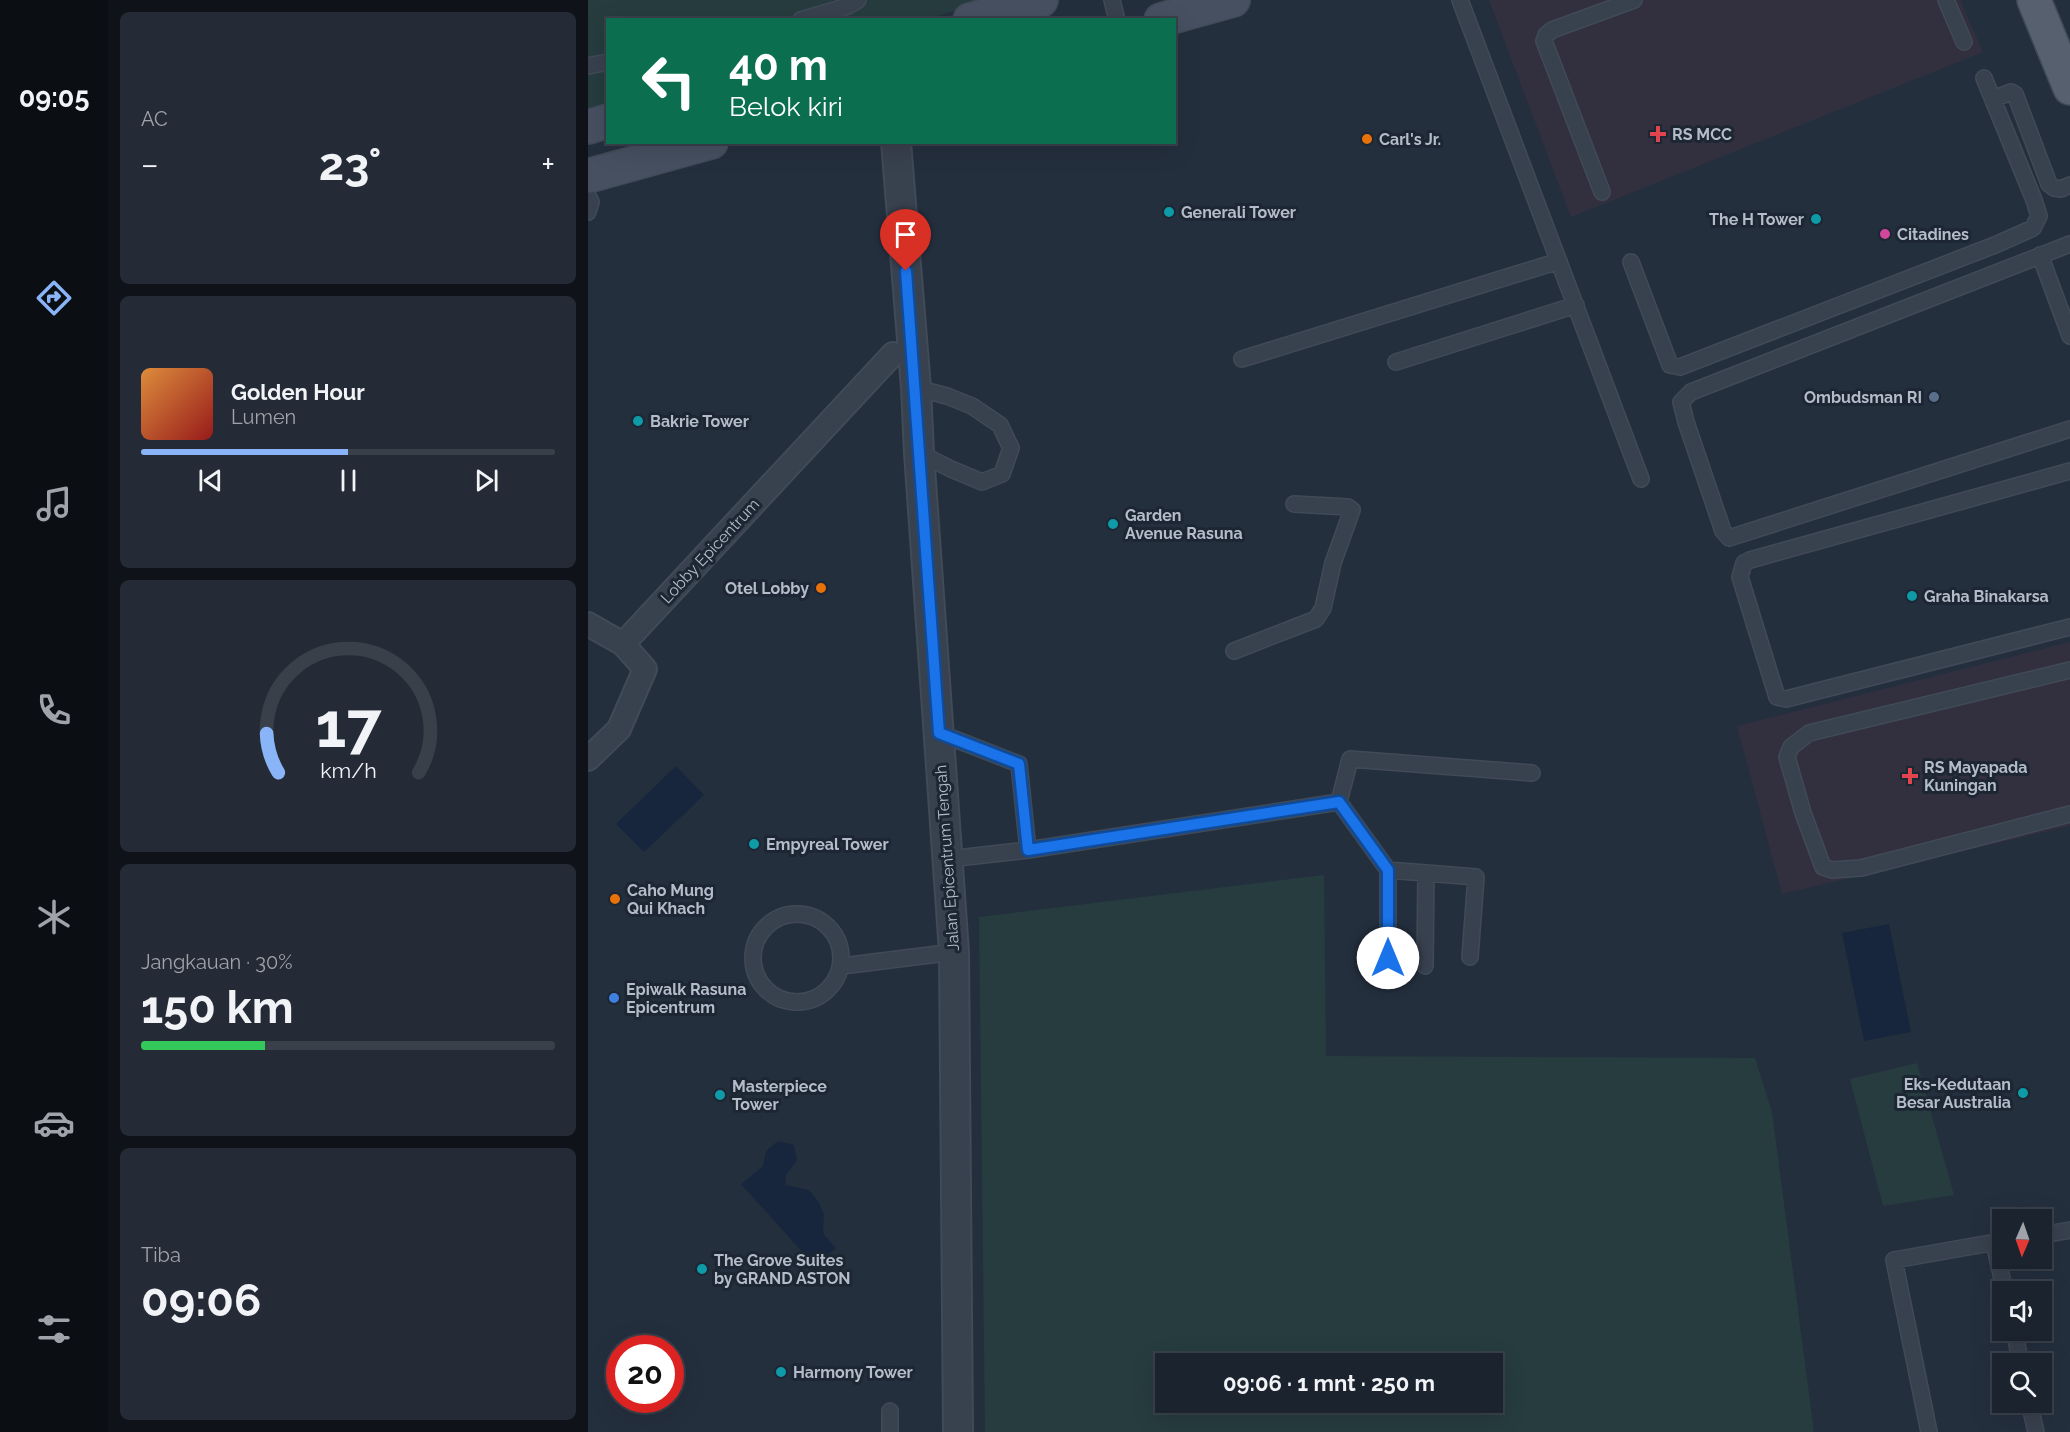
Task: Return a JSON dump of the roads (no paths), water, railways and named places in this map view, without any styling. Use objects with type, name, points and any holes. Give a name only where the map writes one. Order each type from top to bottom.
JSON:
[{"type":"main road","points":[[993,13],[1041,0]]},
{"type":"main road","points":[[1168,18],[1233,0]]},
{"type":"main road","points":[[2034,0],[2070,87]]},
{"type":"main road","points":[[588,127],[606,122]]},
{"type":"main road","points":[[588,176],[704,144]]},
{"type":"street","name":"Jalan Epicentrum Tengah","points":[[896,144],[916,388],[954,952],[958,1432]]},
{"type":"street","name":"Lobby Epicentrum","points":[[623,644],[893,354]]},
{"type":"street","points":[[588,624],[623,644],[645,669],[619,729],[588,759]]},
{"type":"lane","points":[[808,18],[848,6],[858,0]]},
{"type":"lane","points":[[1112,0],[1117,18]]},
{"type":"lane","points":[[1460,0],[1641,479]]},
{"type":"lane","points":[[1602,192],[1544,41],[1546,35],[1552,30],[1593,7],[1634,0]]},
{"type":"lane","points":[[1946,0],[1964,42]]},
{"type":"lane","points":[[588,66],[606,62]]},
{"type":"lane","points":[[1631,262],[1670,365],[1680,367],[1795,324],[2033,228],[2039,216],[1984,78]]},
{"type":"lane","points":[[1993,99],[2011,92],[2015,94],[2049,184],[2061,189],[2070,185]]},
{"type":"lane","points":[[588,195],[591,202],[588,212]]},
{"type":"lane","points":[[2070,244],[1691,392],[1681,402],[1723,531],[1729,538],[2070,429]]},
{"type":"lane","points":[[2040,255],[2070,336]]},
{"type":"lane","points":[[1242,359],[1558,261]]},
{"type":"lane","points":[[1396,362],[1576,305]]},
{"type":"lane","points":[[916,388],[947,396],[972,406],[1000,425],[1011,448],[1002,474],[982,482],[951,470],[919,453]]},
{"type":"lane","points":[[2070,471],[1750,560],[1744,563],[1740,577],[1777,697],[1786,699],[2070,627]]},
{"type":"lane","points":[[1234,651],[1316,619],[1323,608],[1333,563],[1352,510],[1348,507],[1294,504]]},
{"type":"lane","points":[[2070,670],[1809,733],[1791,747],[1787,757],[1803,813],[1823,867],[1832,870],[1861,868],[2070,814]]},
{"type":"lane","points":[[939,733],[1019,764],[1028,850]]},
{"type":"lane","points":[[1339,802],[1350,759],[1532,772]]},
{"type":"lane","points":[[948,859],[1028,850],[1339,802]]},
{"type":"lane","points":[[1339,802],[1388,870],[1388,958]]},
{"type":"lane","points":[[1388,870],[1476,877],[1470,957]]},
{"type":"lane","points":[[1425,873],[1425,966]]},
{"type":"lane","points":[[800,914],[814,917],[827,925],[837,937],[842,966],[837,980],[828,991],[816,999],[801,1003],[787,1002],[774,996],[755,974],[753,960],[755,945],[761,933],[772,922],[785,916],[800,914]]},
{"type":"lane","points":[[842,966],[954,952]]},
{"type":"lane","points":[[2052,1233],[2070,1230]]},
{"type":"lane","points":[[1929,1432],[1894,1260],[1992,1243]]},
{"type":"lane","points":[[890,1411],[890,1432]]},
{"type":"lane","points":[[2032,1413],[2036,1432]]},
{"type":"water","points":[[676,766],[704,795],[644,852],[616,824]]},
{"type":"water","points":[[1889,924],[1911,1032],[1864,1041],[1842,933]]},
{"type":"water","points":[[778,1141],[794,1145],[797,1160],[786,1175],[785,1185],[809,1190],[818,1201],[824,1214],[823,1232],[836,1248],[815,1266],[741,1184],[763,1166],[766,1151]]},
{"type":"place","name":"RS MCC","points":[[1658,134]]},
{"type":"place","name":"Carl's Jr.","points":[[1367,139]]},
{"type":"place","name":"Generali Tower","points":[[1169,212]]},
{"type":"place","name":"The H Tower","points":[[1816,219]]},
{"type":"place","name":"Citadines","points":[[1885,234]]},
{"type":"place","name":"Ombudsman RI","points":[[1934,397]]},
{"type":"place","name":"Bakrie Tower","points":[[638,421]]},
{"type":"place","name":"Garden Avenue Rasuna","points":[[1113,524]]},
{"type":"place","name":"Otel Lobby","points":[[821,588]]},
{"type":"place","name":"Graha Binakarsa","points":[[1912,596]]},
{"type":"place","name":"RS Mayapada Kuningan","points":[[1910,776]]},
{"type":"place","name":"Empyreal Tower","points":[[754,844]]},
{"type":"place","name":"Caho Mung Qui Khach","points":[[615,899]]},
{"type":"place","name":"Epiwalk Rasuna Epicentrum","points":[[614,998]]},
{"type":"place","name":"Eks-Kedutaan Besar Australia","points":[[2023,1093]]},
{"type":"place","name":"Masterpiece Tower","points":[[720,1095]]},
{"type":"place","name":"The Grove Suites by GRAND ASTON","points":[[702,1269]]},
{"type":"place","name":"Harmony Tower","points":[[781,1372]]}]
